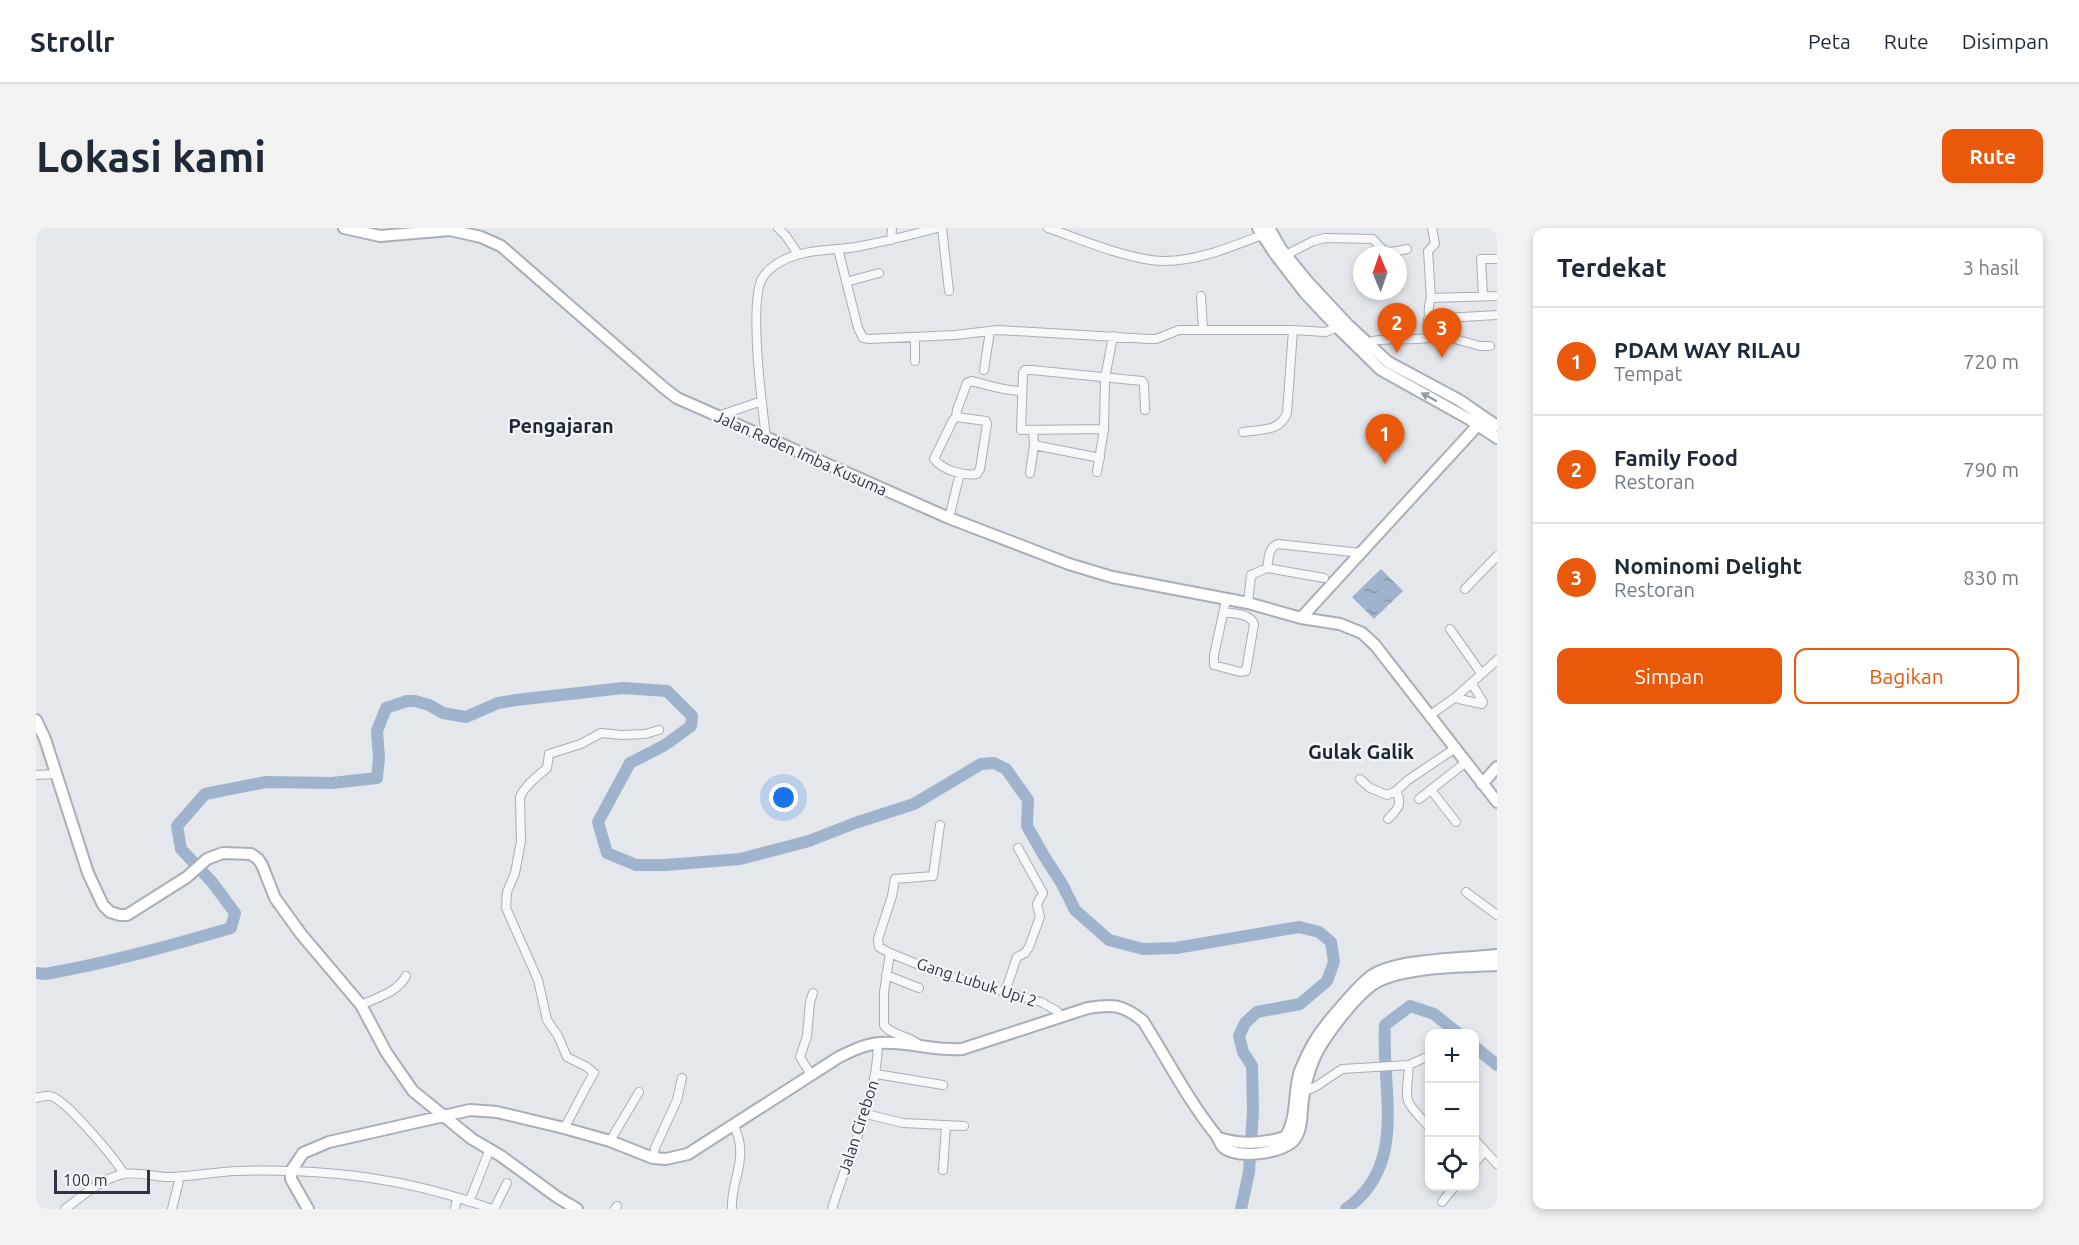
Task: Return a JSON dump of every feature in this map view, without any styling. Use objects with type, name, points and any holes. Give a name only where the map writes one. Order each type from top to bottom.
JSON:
[{"type":"street","name":"Jalan Raden Imba Kusuma","points":[[344,228],[380,236],[450,230],[481,237],[501,246],[677,398],[949,518],[1069,564],[1112,577],[1248,603],[1301,618],[1353,628],[1375,645],[1454,749],[1482,780]]},
{"type":"street","points":[[778,228],[798,254]]},
{"type":"street","points":[[891,240],[892,228]]},
{"type":"street","points":[[766,437],[756,323],[759,287],[768,271],[780,262],[798,254],[891,240],[937,228]]},
{"type":"street","points":[[942,228],[949,291]]},
{"type":"street","points":[[1048,228],[1138,258],[1163,261],[1184,260],[1214,252],[1266,230],[1280,253],[1328,312],[1337,327],[1381,370],[1497,426]]},
{"type":"street","points":[[1429,337],[1428,319],[1431,298],[1428,251],[1435,244],[1432,228]]},
{"type":"street","points":[[1280,253],[1324,238],[1373,239],[1378,246]]},
{"type":"street","points":[[838,249],[858,328],[863,338],[869,339],[1021,330],[1156,339],[1179,330],[1326,332],[1337,327]]},
{"type":"street","points":[[1483,295],[1480,260],[1497,259]]},
{"type":"street","points":[[846,282],[879,273]]},
{"type":"street","points":[[1201,296],[1203,329]]},
{"type":"street","points":[[1431,298],[1497,296]]},
{"type":"street","points":[[1328,312],[1388,362],[1456,405],[1497,438]]},
{"type":"street","points":[[1428,319],[1497,315]]},
{"type":"street","points":[[1243,432],[1274,428],[1284,421],[1287,413],[1293,330]]},
{"type":"street","points":[[984,370],[990,332]]},
{"type":"street","points":[[1097,472],[1104,429],[1105,378],[1113,336]]},
{"type":"street","points":[[915,337],[915,361]]},
{"type":"street","points":[[1367,343],[1373,340],[1418,340],[1429,337],[1455,339],[1480,346],[1490,346]]},
{"type":"street","points":[[1104,429],[1023,430],[1021,428],[1022,391],[1025,370],[1142,381],[1145,410]]},
{"type":"street","points":[[956,417],[986,421],[980,469],[977,474],[960,473],[941,465],[934,459],[956,417],[967,383],[971,381],[995,386],[1003,391],[1022,391]]},
{"type":"street","points":[[717,417],[762,401]]},
{"type":"street","points":[[1301,618],[1478,425]]},
{"type":"street","points":[[1030,472],[1034,445],[1033,430]]},
{"type":"street","points":[[1034,445],[1100,458]]},
{"type":"street","points":[[949,518],[960,473]]},
{"type":"street","points":[[1267,568],[1271,548],[1278,544],[1361,553]]},
{"type":"street","points":[[1465,589],[1497,556]]},
{"type":"street","points":[[1248,603],[1251,575],[1267,568],[1324,578]]},
{"type":"street","points":[[1224,612],[1253,620],[1246,670],[1240,672],[1214,664],[1226,600]]},
{"type":"street","points":[[1315,603],[1319,614],[1330,622]]},
{"type":"street","points":[[1450,628],[1481,673]]},
{"type":"street","points":[[1429,716],[1458,697],[1497,660]]},
{"type":"street","points":[[1458,697],[1482,704],[1472,684]]},
{"type":"street","points":[[36,720],[45,739],[88,873],[103,905],[110,912],[127,915],[187,877],[207,859],[223,852],[251,854],[258,859],[275,898],[301,934],[361,1005],[386,1053],[413,1091],[472,1139],[501,1156],[577,1209]]},
{"type":"street","points":[[564,1128],[577,1108],[578,1100],[594,1073],[567,1057],[558,1036],[547,1020],[538,980],[506,908],[507,892],[515,873],[521,841],[520,797],[522,791],[547,768],[549,754],[581,744],[601,733],[645,734],[659,730]]},
{"type":"street","points":[[1360,779],[1377,793],[1387,795],[1454,749]]},
{"type":"street","points":[[1419,799],[1466,762]]},
{"type":"street","points":[[1482,780],[1497,767]]},
{"type":"street","points":[[36,775],[56,774]]},
{"type":"street","points":[[1482,780],[1497,792]]},
{"type":"street","points":[[1482,780],[1497,802]]},
{"type":"street","points":[[1431,790],[1456,822]]},
{"type":"street","points":[[1388,819],[1400,805],[1396,791]]},
{"type":"street","points":[[921,1047],[910,1038],[885,1028],[884,992],[890,953],[879,947],[878,939],[892,896],[894,881],[897,878],[933,876],[940,825]]},
{"type":"street","points":[[1005,992],[1017,957],[1025,953],[1029,947],[1040,917],[1038,904],[1043,893],[1018,848]]},
{"type":"street","points":[[1466,892],[1497,915]]},
{"type":"street","name":"Gang Lubuk Upi 2","points":[[890,953],[939,973],[1041,1002],[1057,1011],[1060,1017]]},
{"type":"street","points":[[1266,1148],[1285,1137],[1289,1130],[1297,1081],[1309,1050],[1320,1032],[1363,982],[1384,970],[1425,961],[1497,955]]},
{"type":"street","points":[[308,1209],[291,1179],[291,1171],[303,1153],[329,1142],[470,1110],[497,1112],[564,1128],[653,1158],[666,1159],[688,1154],[839,1057],[861,1047],[878,1043],[894,1043],[946,1050],[969,1047],[1060,1017],[1105,1005],[1119,1006],[1131,1011],[1143,1021],[1224,1148],[1282,1149],[1296,1138],[1311,1064],[1317,1051],[1360,994],[1383,979],[1410,972],[1497,965]]},
{"type":"street","points":[[886,975],[920,988]]},
{"type":"street","points":[[361,1005],[395,988],[403,982],[406,976]]},
{"type":"street","points":[[811,1075],[800,1056],[807,1036],[813,993]]},
{"type":"street","name":"Jalan Cirebon","points":[[833,1209],[843,1173],[866,1114],[876,1074],[878,1043]]},
{"type":"street","points":[[1305,1091],[1342,1069],[1409,1065],[1425,1058]]},
{"type":"street","points":[[1409,1065],[1406,1101],[1425,1123]]},
{"type":"street","points":[[876,1074],[943,1085]]},
{"type":"street","points":[[653,1158],[655,1148],[677,1100],[682,1078]]},
{"type":"street","points":[[610,1142],[639,1092]]},
{"type":"street","points":[[36,1098],[50,1096],[59,1101],[99,1141],[124,1174]]},
{"type":"street","points":[[866,1114],[903,1123],[964,1126]]},
{"type":"street","points":[[732,1209],[740,1163],[733,1124]]},
{"type":"street","points":[[943,1170],[946,1125]]},
{"type":"street","points":[[1479,1146],[1497,1164]]},
{"type":"street","points":[[1479,1158],[1484,1152]]},
{"type":"street","points":[[469,1202],[488,1154]]},
{"type":"street","points":[[65,1209],[95,1186],[124,1174],[180,1177],[238,1171],[303,1170],[374,1177],[422,1187],[490,1209],[507,1183]]},
{"type":"street","points":[[171,1209],[180,1177]]},
{"type":"street","points":[[1442,1202],[1451,1191]]},
{"type":"street","points":[[455,1209],[457,1198]]},
{"type":"water","points":[[1381,569],[1403,591],[1374,619],[1352,597]]},
{"type":"waterway","points":[[36,973],[45,974],[69,970],[162,948],[231,928],[235,913],[212,882],[181,849],[177,826],[205,794],[266,782],[332,783],[377,778],[379,758],[377,731],[386,708],[407,701],[415,701],[429,705],[443,713],[466,717],[498,703],[516,700],[623,688],[667,691],[692,716],[691,726],[665,745],[630,763],[598,822],[607,853],[636,865],[740,859],[809,841],[914,804],[981,764],[994,763],[1006,769],[1028,800],[1027,826],[1075,910],[1109,940],[1143,949],[1176,948],[1299,927],[1319,932],[1331,942],[1334,962],[1327,981],[1300,1004],[1257,1012],[1245,1023],[1239,1036],[1243,1052],[1252,1066],[1253,1111],[1249,1172],[1241,1209]]},
{"type":"waterway","points":[[1346,1209],[1366,1191],[1378,1171],[1385,1148],[1388,1125],[1385,1025],[1410,1006],[1434,1014],[1453,1029]]},
{"type":"waterway","points":[[1479,1050],[1497,1065]]},
{"type":"place","name":"Family Food","points":[[1397,353]]},
{"type":"place","name":"Nominomi Delight","points":[[1442,358]]},
{"type":"place","name":"PDAM WAY RILAU","points":[[1385,464]]},
{"type":"district","name":"Pengajaran","points":[[561,425]]},
{"type":"district","name":"Gulak Galik","points":[[1361,751]]}]
